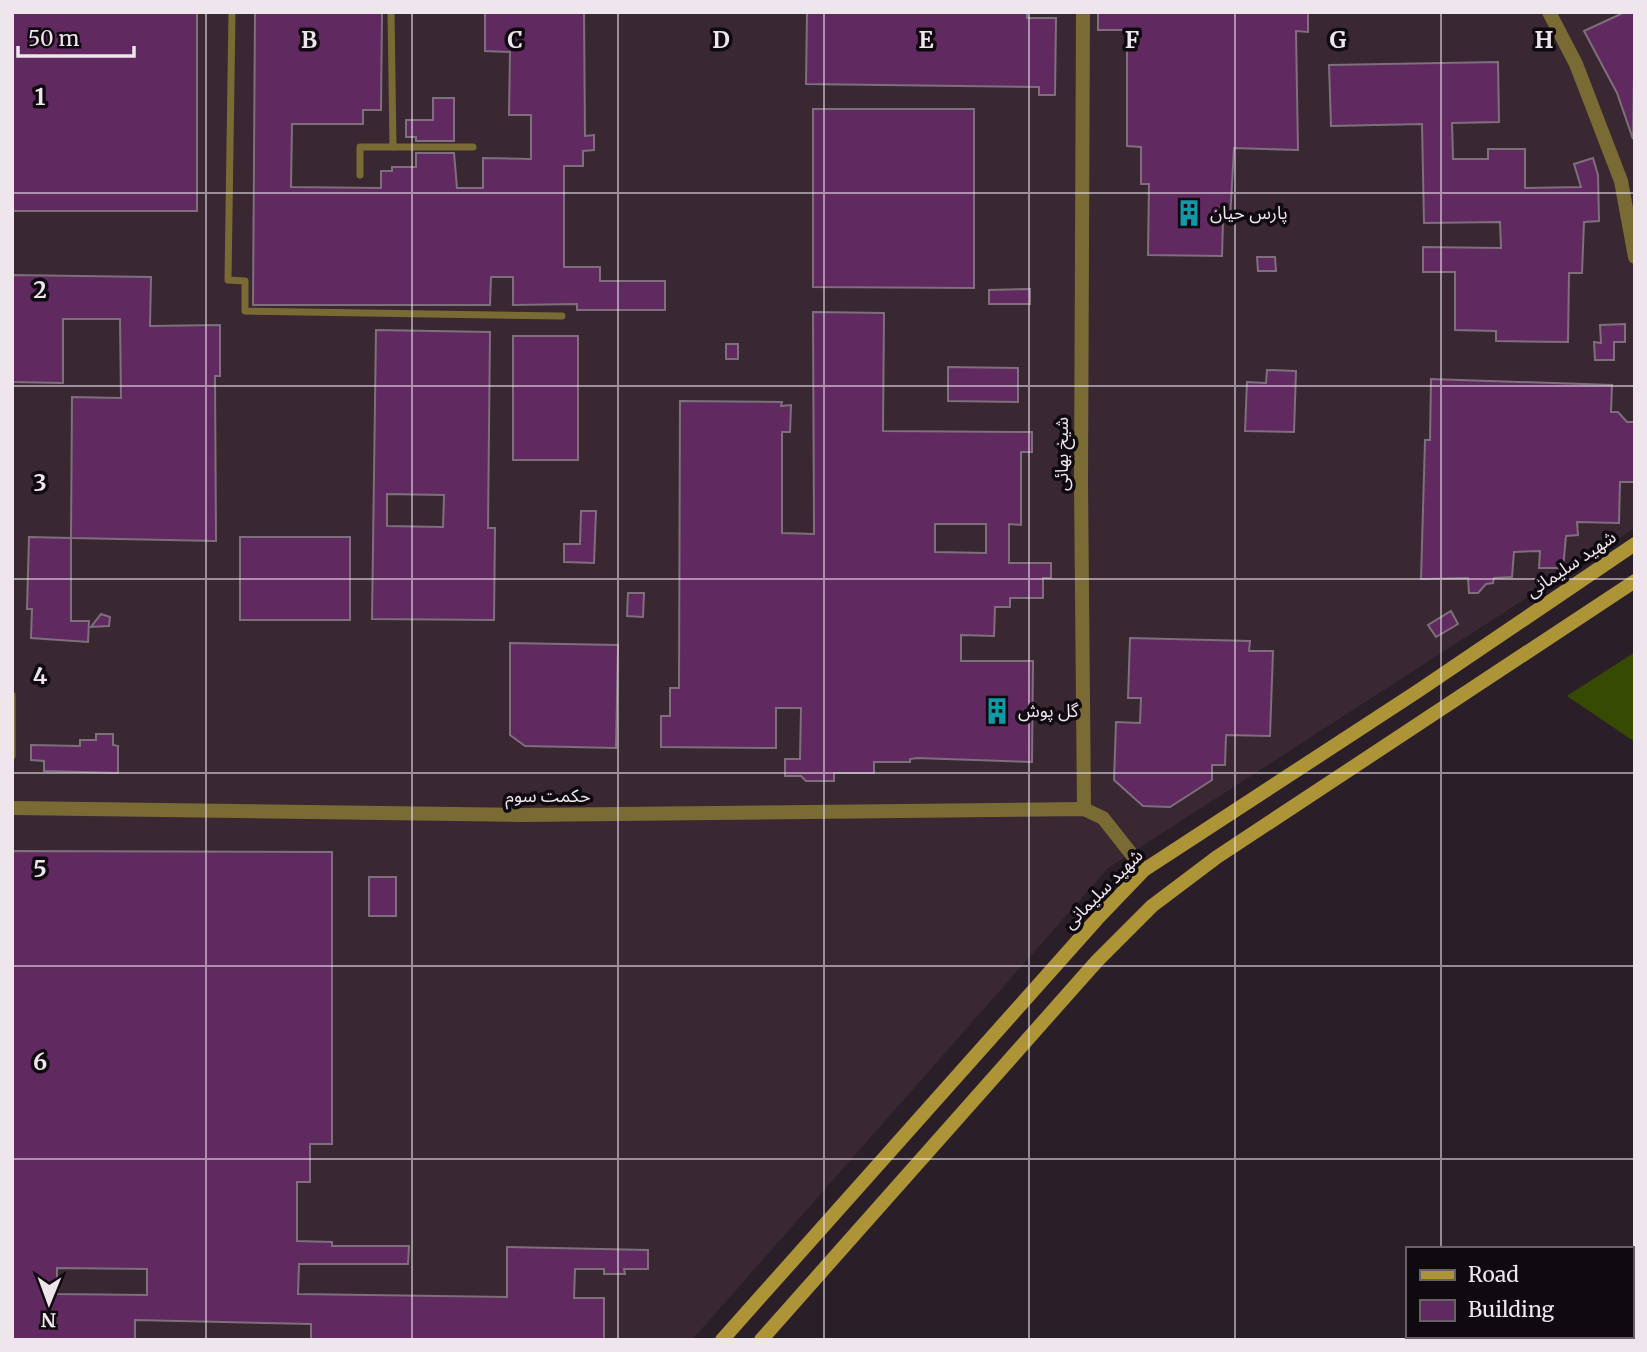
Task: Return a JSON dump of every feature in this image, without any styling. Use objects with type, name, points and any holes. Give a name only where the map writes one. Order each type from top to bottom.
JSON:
[{"type":"main road","name":"شهید سلیمانی","points":[[722,1340],[1097,919],[1144,870],[1635,544]]},
{"type":"main road","points":[[761,1340],[1097,961],[1152,906],[1217,857],[1429,720],[1635,581]]},
{"type":"street","name":"شیخ بهائی","points":[[1083,12],[1081,483],[1084,810]]},
{"type":"street","points":[[1549,12],[1576,64],[1621,181],[1635,257]]},
{"type":"street","name":"حکمت سوم","points":[[12,808],[520,816],[1084,810]]},
{"type":"street","points":[[1084,810],[1103,818],[1144,870]]},
{"type":"lane","points":[[232,12],[228,280],[245,281],[245,311],[562,316]]},
{"type":"lane","points":[[391,12],[393,147]]},
{"type":"lane","points":[[360,175],[360,147],[473,147]]},
{"type":"lane","points":[[12,695],[12,755]]},
{"type":"shaded area","points":[[12,12],[1635,12],[1635,528],[1108,868],[692,1340],[12,1340]]},
{"type":"green space","points":[[1635,652],[1635,742],[1567,696]]},
{"type":"building","points":[[13,12],[197,12],[197,211],[13,211]]},
{"type":"building","points":[[255,12],[382,12],[381,110],[363,110],[363,124],[292,124],[291,187],[381,188],[381,171],[392,171],[392,167],[416,167],[416,153],[454,153],[457,188],[483,188],[483,158],[531,159],[531,115],[509,115],[510,52],[485,51],[485,12],[584,12],[585,136],[594,135],[594,150],[583,151],[583,166],[564,166],[564,267],[600,267],[600,281],[665,281],[665,310],[577,310],[577,304],[513,305],[513,277],[491,277],[490,305],[253,305]]},
{"type":"building","points":[[807,12],[1027,12],[1027,18],[1056,18],[1055,95],[1039,95],[1039,87],[806,84]]},
{"type":"building","points":[[1098,12],[1308,12],[1308,32],[1296,31],[1298,150],[1234,148],[1230,220],[1223,220],[1222,256],[1148,255],[1149,184],[1141,184],[1141,147],[1127,146],[1127,30],[1098,30]]},
{"type":"building","points":[[1625,12],[1635,12],[1633,139],[1617,93],[1584,31]]},
{"type":"building","points":[[1498,62],[1499,122],[1452,123],[1453,159],[1488,159],[1488,149],[1525,149],[1525,188],[1581,187],[1574,164],[1593,158],[1598,175],[1599,221],[1584,222],[1582,273],[1569,273],[1568,342],[1496,341],[1496,331],[1455,330],[1455,272],[1423,272],[1423,247],[1501,248],[1500,222],[1424,223],[1422,124],[1331,126],[1329,65]]},
{"type":"building","points":[[433,98],[454,98],[454,141],[416,141],[416,137],[406,137],[406,120],[433,120]]},
{"type":"building","points":[[813,109],[974,109],[974,288],[813,287]]},
{"type":"building","points":[[1257,257],[1275,257],[1276,271],[1258,271]]},
{"type":"building","points":[[12,275],[151,277],[150,326],[220,325],[220,376],[215,376],[216,541],[71,538],[72,397],[121,398],[120,319],[63,319],[63,383],[12,382]]},
{"type":"building","points":[[1030,289],[1030,304],[989,304],[989,290]]},
{"type":"building","points":[[813,312],[884,313],[883,431],[1032,432],[1032,452],[1021,452],[1021,525],[1009,524],[1009,563],[1051,563],[1051,578],[1043,578],[1043,598],[1010,598],[1010,607],[995,607],[994,636],[961,635],[961,661],[1033,661],[1032,762],[917,758],[910,759],[910,762],[874,762],[874,773],[834,773],[834,781],[806,781],[801,776],[785,776],[785,759],[800,759],[801,708],[776,708],[776,748],[661,747],[661,716],[670,716],[670,688],[679,688],[680,401],[782,402],[781,406],[791,405],[790,432],[782,432],[782,533],[814,534]],"holes":[[[935,524],[986,524],[986,553],[935,552]]]},
{"type":"building","points":[[1625,324],[1625,342],[1614,342],[1614,360],[1595,360],[1594,342],[1601,343],[1600,325]]},
{"type":"building","points":[[376,330],[490,332],[488,528],[495,528],[494,620],[372,619]],"holes":[[[387,494],[444,495],[443,527],[387,526]]]},
{"type":"building","points":[[513,336],[578,336],[578,460],[513,460]]},
{"type":"building","points":[[726,344],[738,344],[738,359],[726,359]]},
{"type":"building","points":[[948,367],[1018,368],[1018,402],[948,401]]},
{"type":"building","points":[[1267,370],[1296,371],[1294,432],[1245,431],[1247,382],[1266,383]]},
{"type":"building","points":[[1431,379],[1612,385],[1611,412],[1618,412],[1627,422],[1635,422],[1635,482],[1620,482],[1619,523],[1577,522],[1578,535],[1566,536],[1563,568],[1539,568],[1540,551],[1514,552],[1512,577],[1494,578],[1493,583],[1486,584],[1478,593],[1469,593],[1468,578],[1421,579],[1425,440],[1430,440]]},
{"type":"building","points":[[581,511],[596,511],[594,563],[564,562],[564,544],[580,544]]},
{"type":"building","points":[[29,537],[71,538],[71,621],[89,621],[88,642],[31,638],[32,609],[27,609]]},
{"type":"building","points":[[240,537],[350,537],[350,620],[240,620]]},
{"type":"building","points":[[628,593],[644,593],[643,617],[627,616]]},
{"type":"building","points":[[1451,611],[1458,624],[1436,637],[1428,625]]},
{"type":"building","points":[[101,614],[110,617],[109,626],[91,627]]},
{"type":"building","points":[[1130,638],[1250,641],[1249,651],[1273,651],[1270,736],[1226,735],[1225,765],[1212,765],[1212,780],[1170,807],[1143,806],[1114,780],[1116,722],[1140,723],[1141,698],[1128,698]]},
{"type":"building","points":[[510,643],[618,645],[616,748],[525,746],[510,735]]},
{"type":"building","points":[[96,734],[113,734],[113,745],[118,746],[118,773],[44,771],[44,761],[31,760],[31,745],[80,746],[80,740],[96,740]]},
{"type":"building","points":[[12,851],[332,852],[332,1144],[310,1144],[310,1182],[297,1182],[297,1241],[332,1242],[332,1246],[409,1246],[408,1264],[299,1264],[298,1294],[507,1297],[507,1247],[648,1250],[648,1269],[624,1269],[625,1274],[604,1274],[604,1269],[575,1269],[574,1298],[604,1298],[604,1340],[311,1340],[311,1324],[135,1320],[135,1340],[12,1340]],"holes":[[[57,1268],[147,1269],[147,1295],[57,1294]]]},
{"type":"building","points":[[369,877],[396,877],[396,916],[369,916]]},
{"type":"place","name":"پارس حیان","points":[[1189,213]]},
{"type":"place","name":"گل پوش","points":[[997,711]]}]
